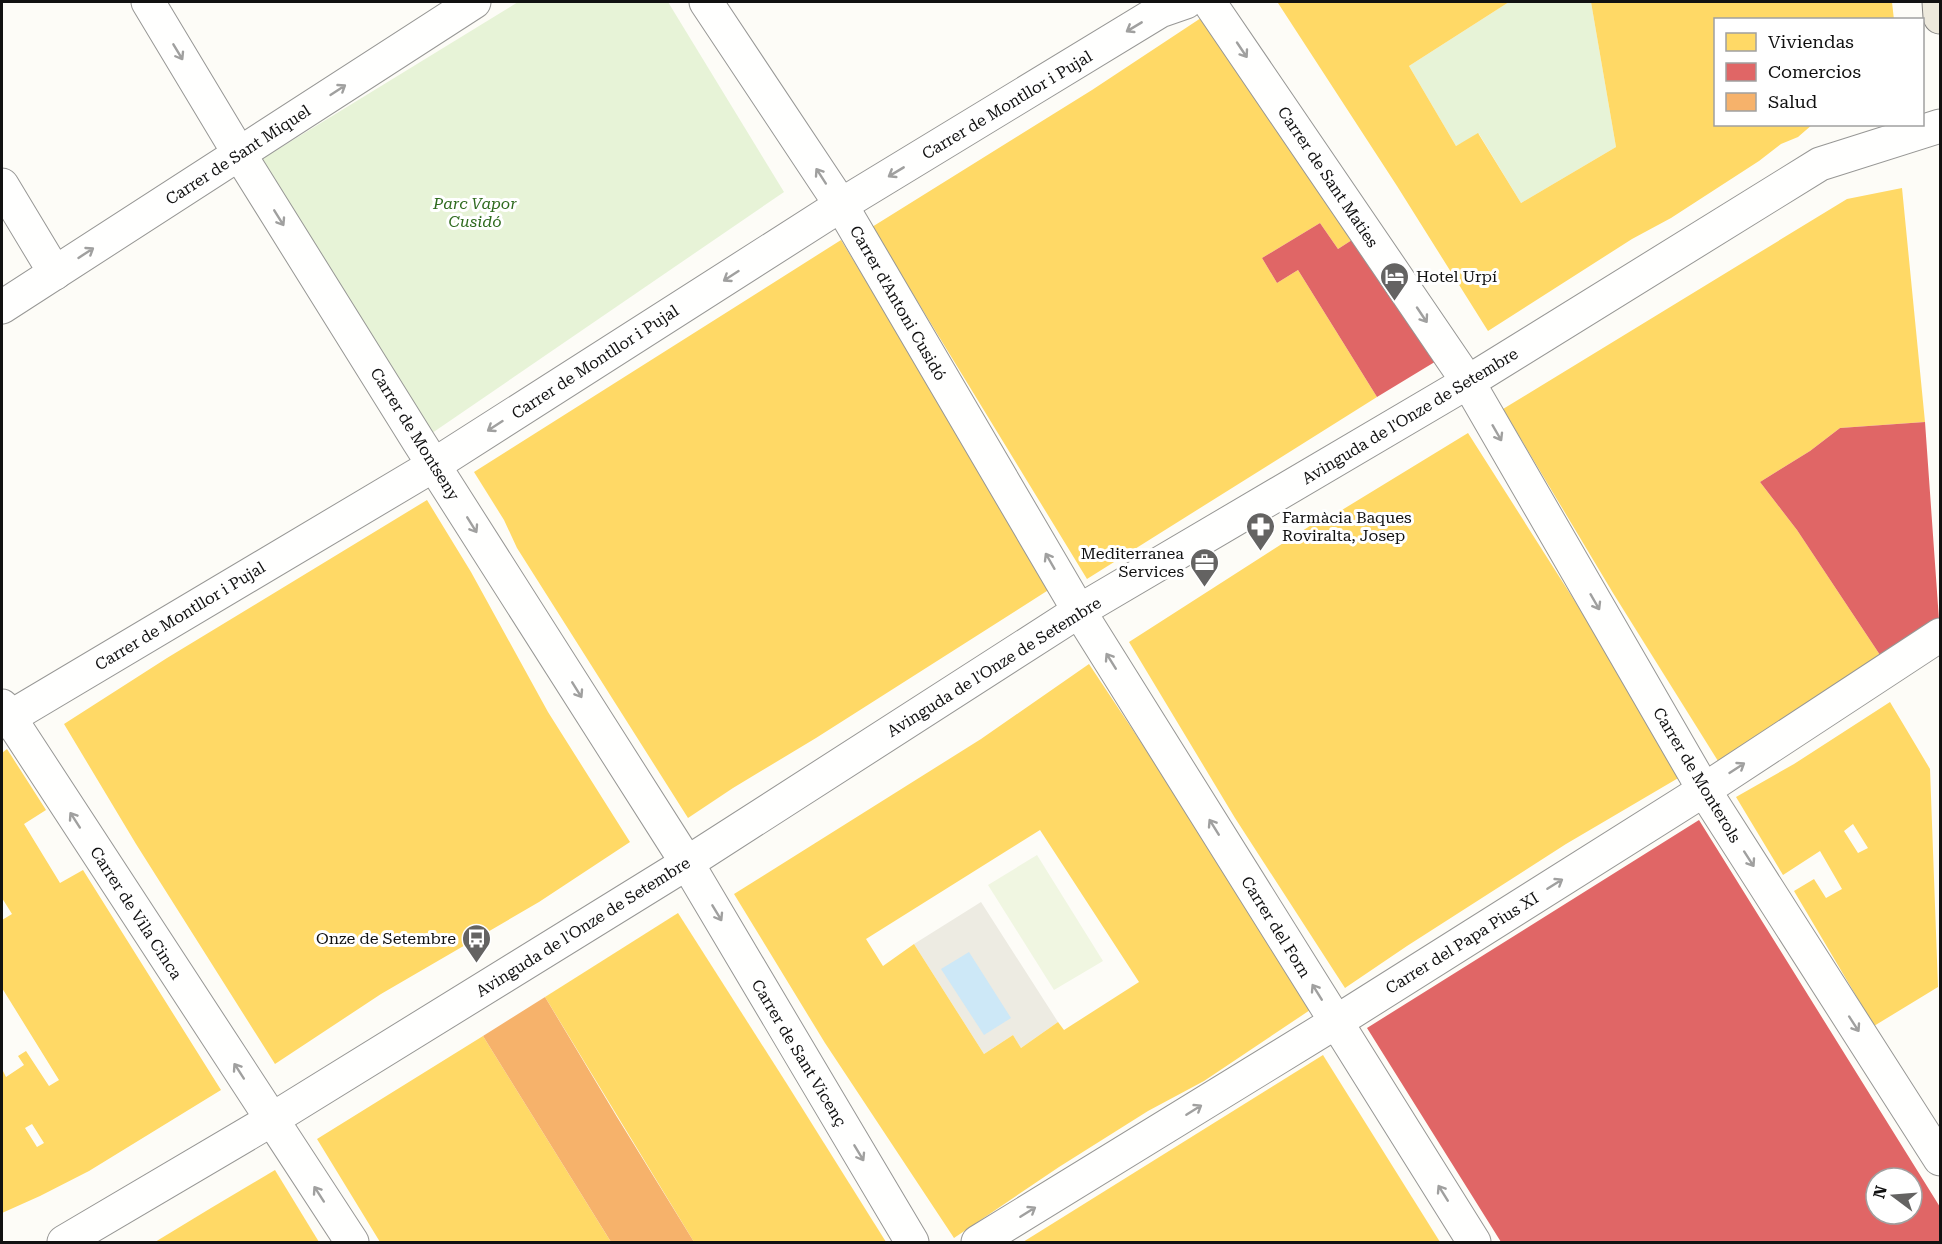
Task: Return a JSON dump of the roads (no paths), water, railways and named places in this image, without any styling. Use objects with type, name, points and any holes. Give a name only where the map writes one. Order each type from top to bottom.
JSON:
[{"type":"main road","points":[[1939,2],[1941,17]]},
{"type":"street","name":"Carrer de Montseny","points":[[148,2],[434,465],[687,863]]},
{"type":"street","name":"Carrer de Sant Miquel","points":[[2,308],[474,2]]},
{"type":"street","name":"Carrer d'Antoni Cusidó","points":[[706,2],[841,205],[1079,611]]},
{"type":"street","name":"Carrer de Montllor i Pujal","points":[[4,715],[434,465],[841,205],[1160,11],[1186,2]]},
{"type":"street","name":"Carrer de Sant Maties","points":[[1209,2],[1468,382]]},
{"type":"street","name":"Avinguda de l'Onze de Setembre","points":[[64,1242],[271,1120],[687,863],[1079,611],[1468,382],[1820,164],[1941,126]]},
{"type":"street","points":[[2,185],[55,273]]},
{"type":"street","name":"Carrer de Monterols","points":[[1468,382],[1704,790],[1941,1159]]},
{"type":"street","name":"Carrer del Forn","points":[[1079,611],[1474,1242]]},
{"type":"street","name":"Carrer del Papa Pius XI","points":[[978,1242],[1336,1022],[1704,790],[1941,635]]},
{"type":"street","name":"Carrer de Vila Cinca","points":[[4,715],[352,1242]]},
{"type":"street","name":"Carrer de Sant Vicenç","points":[[687,863],[912,1242]]},
{"type":"water","points":[[969,952],[1011,1018],[984,1035],[941,969]]},
{"type":"place","name":"Hotel Urpí","points":[[1395,302]]},
{"type":"place","name":"Farmàcia Baques Roviralta, Josep","points":[[1261,552]]},
{"type":"place","name":"Mediterranea Services","points":[[1205,588]]},
{"type":"place","name":"Onze de Setembre","points":[[477,964]]},
{"type":"park label","name":"Parc Vapor Cusidó","points":[[475,212]]}]
